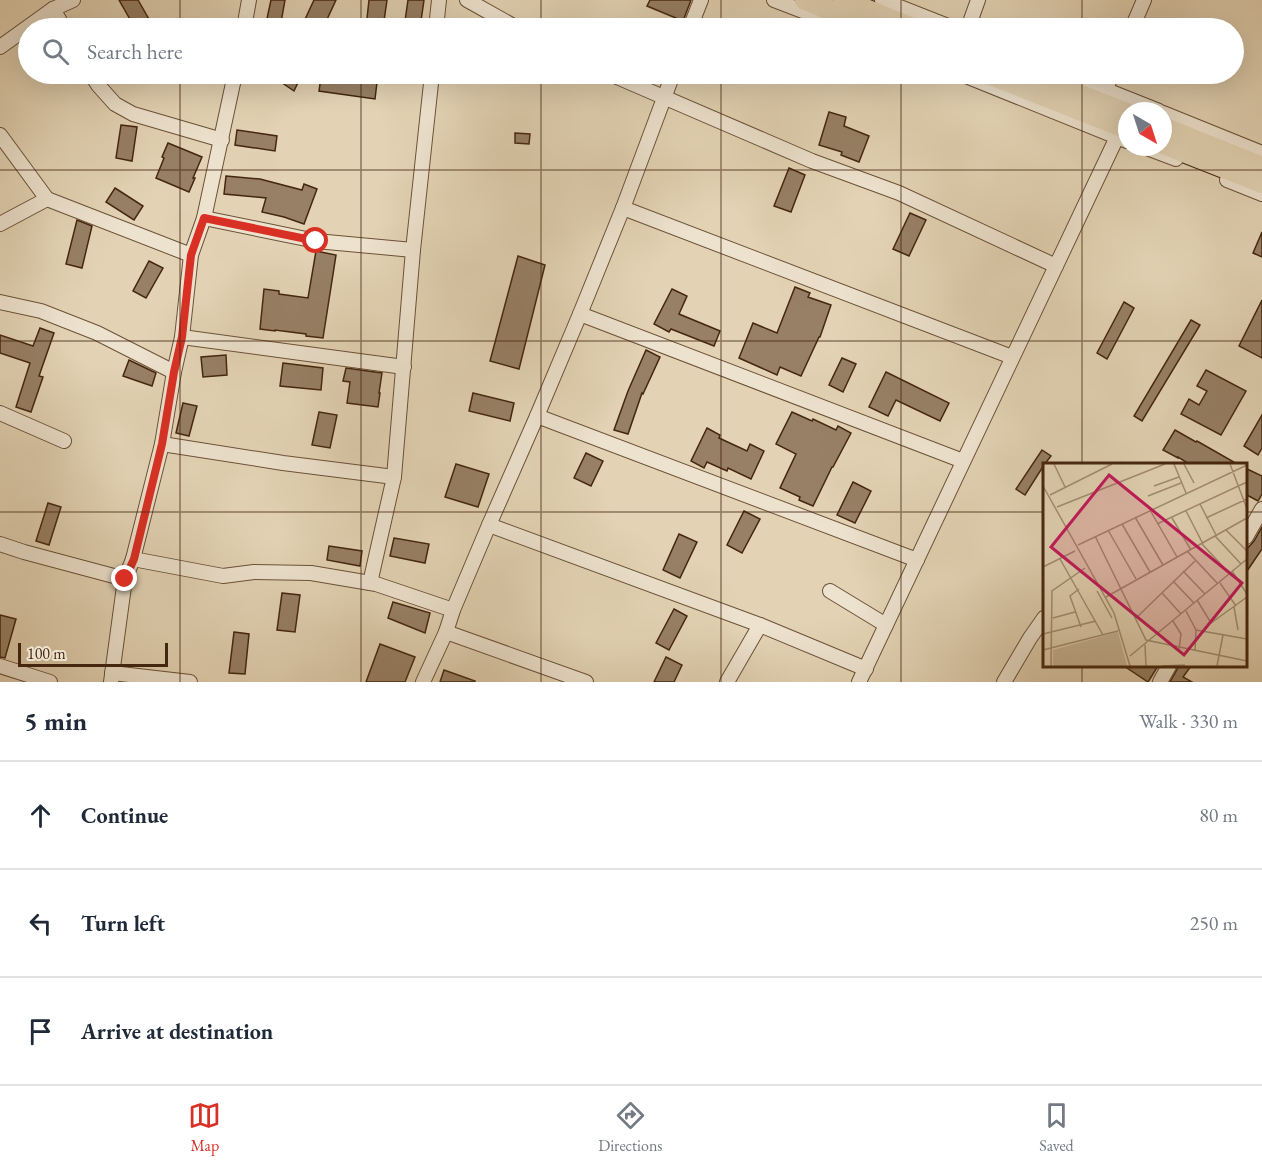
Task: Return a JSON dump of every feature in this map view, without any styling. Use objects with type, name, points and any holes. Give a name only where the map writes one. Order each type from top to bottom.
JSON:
[{"type":"highway","points":[[805,0],[851,18]]},
{"type":"highway","points":[[843,0],[888,18]]},
{"type":"highway","points":[[1010,84],[1118,132]]},
{"type":"highway","points":[[1053,84],[1118,109]]},
{"type":"highway","points":[[1172,132],[1262,167]]},
{"type":"highway","points":[[1172,148],[1262,183]]},
{"type":"street","points":[[39,18],[52,9],[73,0]]},
{"type":"street","points":[[246,18],[249,0]]},
{"type":"street","points":[[437,18],[440,0]]},
{"type":"street","points":[[467,0],[499,18]]},
{"type":"street","points":[[694,18],[701,0]]},
{"type":"street","points":[[774,0],[821,18]]},
{"type":"street","points":[[882,0],[928,18]]},
{"type":"street","points":[[972,18],[978,0]]},
{"type":"street","points":[[1136,18],[1144,0]]},
{"type":"street","points":[[52,9],[58,18]]},
{"type":"street","points":[[1,45],[18,33]]},
{"type":"street","points":[[97,84],[115,104],[134,114],[222,140]]},
{"type":"street","points":[[190,682],[112,678],[125,579],[134,559],[162,444],[182,337],[191,255],[204,218],[233,84]]},
{"type":"street","points":[[370,583],[394,477],[413,250],[431,84]]},
{"type":"street","points":[[632,84],[812,161],[899,193],[1056,266]]},
{"type":"street","points":[[423,682],[580,314],[669,84]]},
{"type":"street","points":[[988,84],[1118,133]]},
{"type":"street","points":[[1101,84],[1140,102]]},
{"type":"street","points":[[1172,117],[1262,153]]},
{"type":"street","points":[[0,135],[47,199],[191,255]]},
{"type":"street","points":[[489,525],[760,625],[862,676],[1056,266],[1118,147]]},
{"type":"street","points":[[1167,156],[1262,194]]},
{"type":"street","points":[[0,224],[47,199]]},
{"type":"street","points":[[623,208],[1012,357]]},
{"type":"street","points":[[204,218],[316,241],[413,250]]},
{"type":"street","points":[[0,302],[41,311],[97,333],[174,372]]},
{"type":"street","points":[[580,314],[963,461]]},
{"type":"street","points":[[182,337],[405,367]]},
{"type":"street","points":[[0,413],[64,441]]},
{"type":"street","points":[[537,417],[916,560]]},
{"type":"street","points":[[162,444],[394,477]]},
{"type":"street","points":[[1247,534],[1262,509]]},
{"type":"street","points":[[0,544],[125,579]]},
{"type":"street","points":[[134,559],[223,576],[254,572],[310,573],[370,583],[453,610]]},
{"type":"street","points":[[830,591],[886,625]]},
{"type":"street","points":[[1005,682],[1043,619]]},
{"type":"street","points":[[727,682],[760,625]]},
{"type":"street","points":[[446,632],[586,682]]},
{"type":"street","points":[[0,666],[50,682]]},
{"type":"street","points":[[1160,682],[1168,667]]},
{"type":"building","points":[[119,0],[138,0],[148,18],[129,18]]},
{"type":"building","points":[[271,0],[285,0],[282,18],[267,18]]},
{"type":"building","points":[[314,0],[336,0],[328,18],[306,18]]},
{"type":"building","points":[[369,0],[387,0],[384,18],[367,18]]},
{"type":"building","points":[[408,0],[424,0],[421,18],[405,18]]},
{"type":"building","points":[[650,0],[691,0],[684,18],[676,18],[647,6]]},
{"type":"building","points":[[284,84],[297,84],[294,91]]},
{"type":"building","points":[[320,84],[377,84],[375,99],[319,91]]},
{"type":"building","points":[[829,112],[846,117],[844,126],[869,136],[859,162],[841,155],[842,152],[819,145]]},
{"type":"building","points":[[121,125],[137,127],[132,161],[116,158]]},
{"type":"building","points":[[237,130],[277,136],[275,151],[235,145]]},
{"type":"building","points":[[515,133],[530,134],[529,144],[515,143]]},
{"type":"building","points":[[168,143],[202,157],[189,192],[156,178]]},
{"type":"building","points":[[789,168],[805,175],[791,212],[774,206]]},
{"type":"building","points":[[226,176],[260,179],[302,190],[304,184],[317,189],[304,224],[262,212],[266,198],[224,194]]},
{"type":"building","points":[[115,188],[143,206],[134,220],[106,202]]},
{"type":"building","points":[[910,213],[926,220],[909,256],[893,249]]},
{"type":"building","points":[[77,220],[92,226],[82,268],[66,264]]},
{"type":"building","points":[[1262,232],[1262,257],[1253,253]]},
{"type":"building","points":[[316,251],[336,255],[323,338],[260,329],[264,289],[279,291],[279,294],[308,298]]},
{"type":"building","points":[[518,256],[545,265],[519,369],[490,361]]},
{"type":"building","points":[[149,261],[163,268],[146,298],[133,291]]},
{"type":"building","points":[[795,287],[810,293],[808,297],[831,305],[820,337],[801,376],[780,367],[777,375],[739,358],[753,323],[777,333]]},
{"type":"building","points":[[672,289],[687,296],[679,314],[720,331],[714,346],[671,329],[669,332],[654,324]]},
{"type":"building","points":[[1262,300],[1262,358],[1239,346]]},
{"type":"building","points":[[1124,302],[1134,308],[1107,359],[1097,353]]},
{"type":"building","points":[[1191,320],[1200,325],[1142,421],[1134,416]]},
{"type":"building","points":[[40,328],[54,333],[39,376],[43,377],[31,412],[16,407],[30,363],[0,353],[0,335],[33,346]]},
{"type":"building","points":[[646,350],[660,357],[642,393],[628,434],[614,430],[628,391]]},
{"type":"building","points":[[226,355],[227,375],[203,377],[201,357]]},
{"type":"building","points":[[842,358],[856,364],[843,392],[829,385]]},
{"type":"building","points":[[129,360],[156,373],[152,386],[123,376]]},
{"type":"building","points":[[283,363],[323,368],[321,390],[280,386]]},
{"type":"building","points":[[346,368],[382,373],[378,407],[347,403],[350,382],[343,381]]},
{"type":"building","points":[[1206,370],[1246,391],[1221,435],[1181,414],[1189,399],[1199,405],[1207,391],[1197,386]]},
{"type":"building","points":[[886,372],[949,403],[940,421],[896,400],[888,416],[869,407]]},
{"type":"building","points":[[473,393],[514,403],[510,421],[469,411]]},
{"type":"building","points":[[183,403],[197,406],[189,436],[176,433]]},
{"type":"building","points":[[319,412],[337,415],[330,448],[312,445]]},
{"type":"building","points":[[792,412],[836,430],[838,426],[851,433],[813,506],[780,488],[796,454],[776,444]]},
{"type":"building","points":[[1262,415],[1262,448],[1258,455],[1244,446]]},
{"type":"building","points":[[707,428],[720,435],[719,438],[747,451],[750,444],[764,451],[751,479],[728,468],[727,471],[707,462],[704,468],[691,461]]},
{"type":"building","points":[[1175,430],[1236,463],[1188,463],[1163,450]]},
{"type":"building","points":[[1042,450],[1051,456],[1043,463],[1025,495],[1016,489]]},
{"type":"building","points":[[586,453],[603,461],[591,486],[574,478]]},
{"type":"building","points":[[456,464],[489,474],[478,507],[445,497]]},
{"type":"building","points":[[1247,469],[1262,476],[1262,494],[1258,501],[1247,495]]},
{"type":"building","points":[[853,482],[871,491],[855,523],[837,515]]},
{"type":"building","points":[[48,503],[61,507],[49,545],[36,541]]},
{"type":"building","points":[[744,511],[760,519],[742,553],[727,545]]},
{"type":"building","points":[[1262,527],[1262,549],[1247,571],[1247,549]]},
{"type":"building","points":[[679,534],[697,542],[680,578],[663,570]]},
{"type":"building","points":[[394,538],[429,544],[425,563],[390,556]]},
{"type":"building","points":[[329,546],[362,551],[360,566],[327,560]]},
{"type":"building","points":[[282,593],[300,595],[295,632],[277,630]]},
{"type":"building","points":[[393,602],[430,613],[425,633],[388,618]]},
{"type":"building","points":[[674,609],[687,616],[669,650],[656,643]]},
{"type":"building","points":[[0,615],[16,619],[5,658],[0,657]]},
{"type":"building","points":[[234,632],[249,634],[245,674],[229,673]]},
{"type":"building","points":[[380,644],[415,657],[405,682],[366,682]]},
{"type":"building","points":[[666,657],[682,665],[674,682],[654,682]]},
{"type":"building","points":[[1126,667],[1157,667],[1148,682]]},
{"type":"building","points":[[1178,667],[1190,667],[1183,677],[1192,682],[1170,682]]},
{"type":"building","points":[[444,670],[475,681],[475,682],[440,682]]},
{"type":"route","points":[[125,579],[134,559],[162,444],[182,337],[191,255],[204,218],[316,241]]}]
